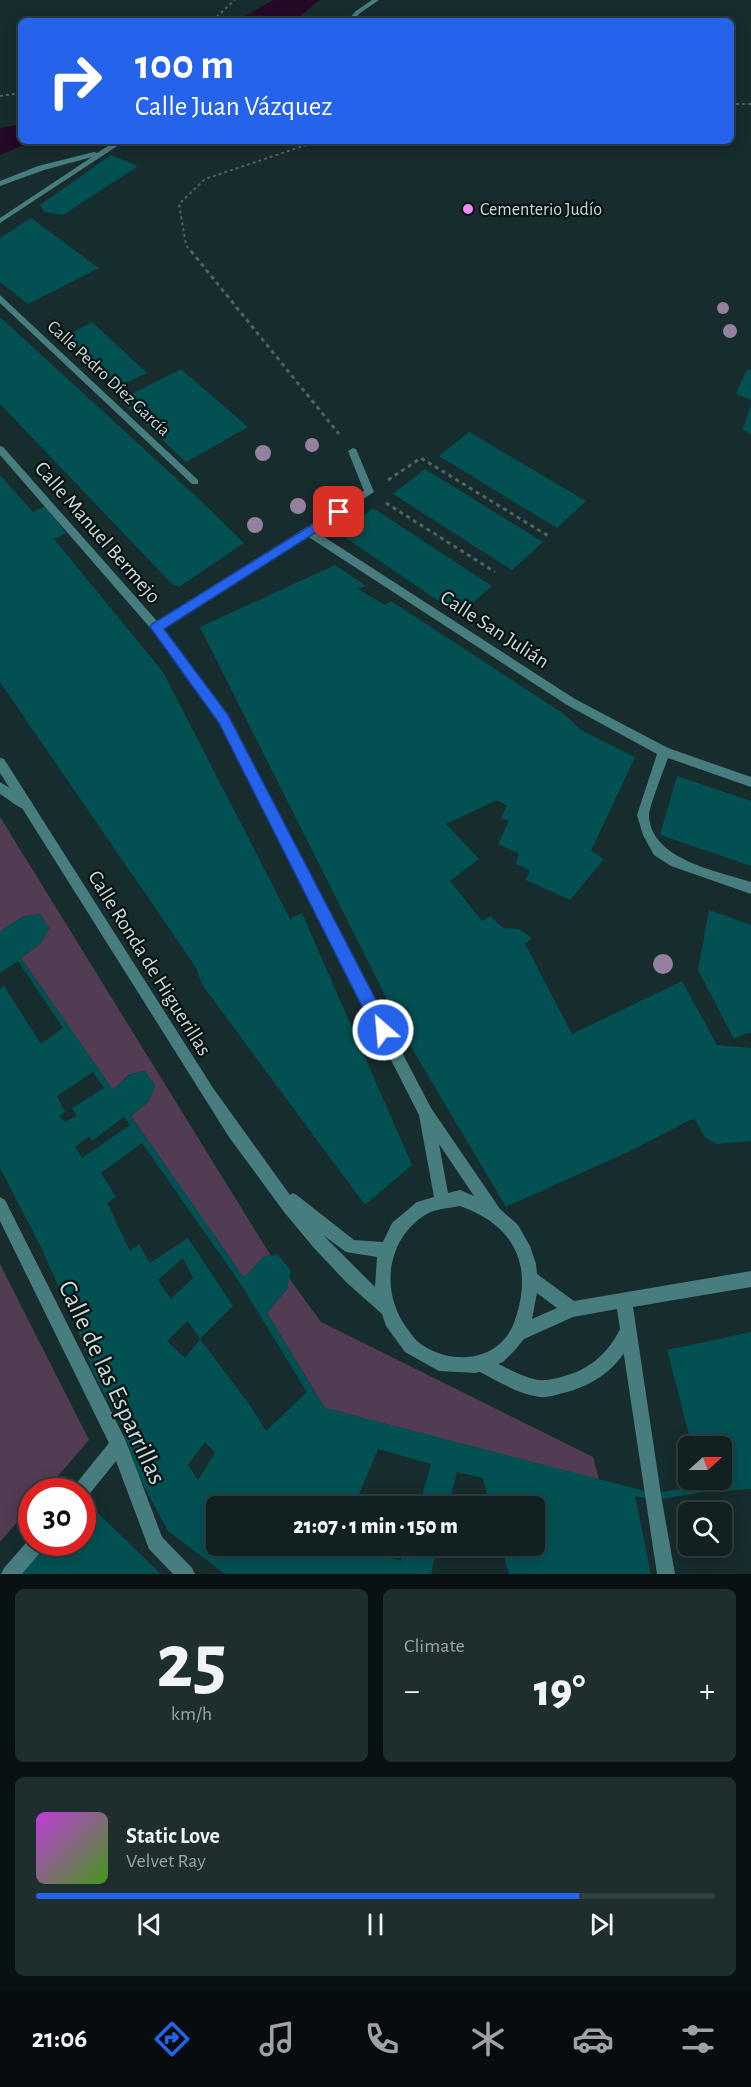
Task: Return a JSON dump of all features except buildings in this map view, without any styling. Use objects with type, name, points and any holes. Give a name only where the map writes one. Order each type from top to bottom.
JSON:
[{"type":"street","points":[[353,18],[376,0]]},
{"type":"street","points":[[0,221],[30,204],[116,144]]},
{"type":"street","points":[[0,184],[41,168],[101,153]]},
{"type":"street","name":"Calle Pedro Díez García","points":[[0,298],[195,482]]},
{"type":"street","name":"Calle Manuel Bermejo","points":[[0,449],[156,627],[224,719],[426,1113]]},
{"type":"street","points":[[156,627],[369,492],[353,452]]},
{"type":"street","name":"Calle San Julián","points":[[308,532],[571,702],[664,752],[751,782]]},
{"type":"street","points":[[664,752],[643,815],[648,835],[658,851],[675,862],[751,888]]},
{"type":"street","name":"Calle Ronda de Higuerillas","points":[[0,763],[223,1118],[269,1182]]},
{"type":"street","points":[[0,787],[27,805]]},
{"type":"street","points":[[426,1113],[442,1198]]},
{"type":"street","points":[[426,1113],[493,1210],[512,1229],[520,1244],[531,1279],[529,1308],[518,1334],[502,1352],[482,1364],[459,1367],[435,1363],[415,1350],[398,1331],[386,1308],[382,1288],[382,1268],[386,1250],[396,1230],[408,1215],[424,1204],[442,1198],[460,1198],[493,1210]]},
{"type":"street","points":[[269,1182],[351,1247],[386,1250]]},
{"type":"street","points":[[269,1182],[351,1278],[386,1308]]},
{"type":"street","name":"Calle de las Esparrillas","points":[[0,1205],[119,1445],[155,1543],[186,1574]]},
{"type":"street","points":[[531,1279],[572,1309]]},
{"type":"street","points":[[518,1334],[572,1309],[751,1280]]},
{"type":"street","points":[[624,1301],[666,1574]]},
{"type":"street","points":[[482,1364],[512,1380],[543,1389],[571,1384],[597,1373],[622,1347],[628,1330]]},
{"type":"street","points":[[92,1478],[119,1445]]},
{"type":"street","points":[[10,1574],[26,1556]]},
{"type":"path","points":[[215,18],[235,0]]},
{"type":"path","points":[[0,96],[18,93]]},
{"type":"path","points":[[734,104],[751,104]]},
{"type":"path","points":[[309,144],[205,179],[179,204],[186,245],[353,452]]},
{"type":"path","points":[[495,572],[369,492],[421,458],[550,537]]},
{"type":"shaded area","points":[[273,0],[320,0],[298,18],[242,18]]},
{"type":"shaded area","points":[[18,125],[18,144],[27,144],[0,155],[0,128]]},
{"type":"shaded area","points":[[0,817],[271,1256],[264,1256],[244,1278],[131,1116],[149,1101],[155,1086],[145,1071],[130,1074],[113,1090],[21,958],[41,943],[49,928],[40,914],[22,917],[0,932]]},
{"type":"shaded area","points":[[0,1264],[89,1440],[56,1478],[18,1478],[18,1521],[0,1542]]},
{"type":"shaded area","points":[[289,1278],[321,1322],[593,1457],[599,1480],[325,1408],[267,1313],[287,1289]]},
{"type":"place","name":"Cementerio Judío","points":[[468,209]]},
{"type":"route","points":[[339,512],[156,627],[224,719],[383,1030]]}]
